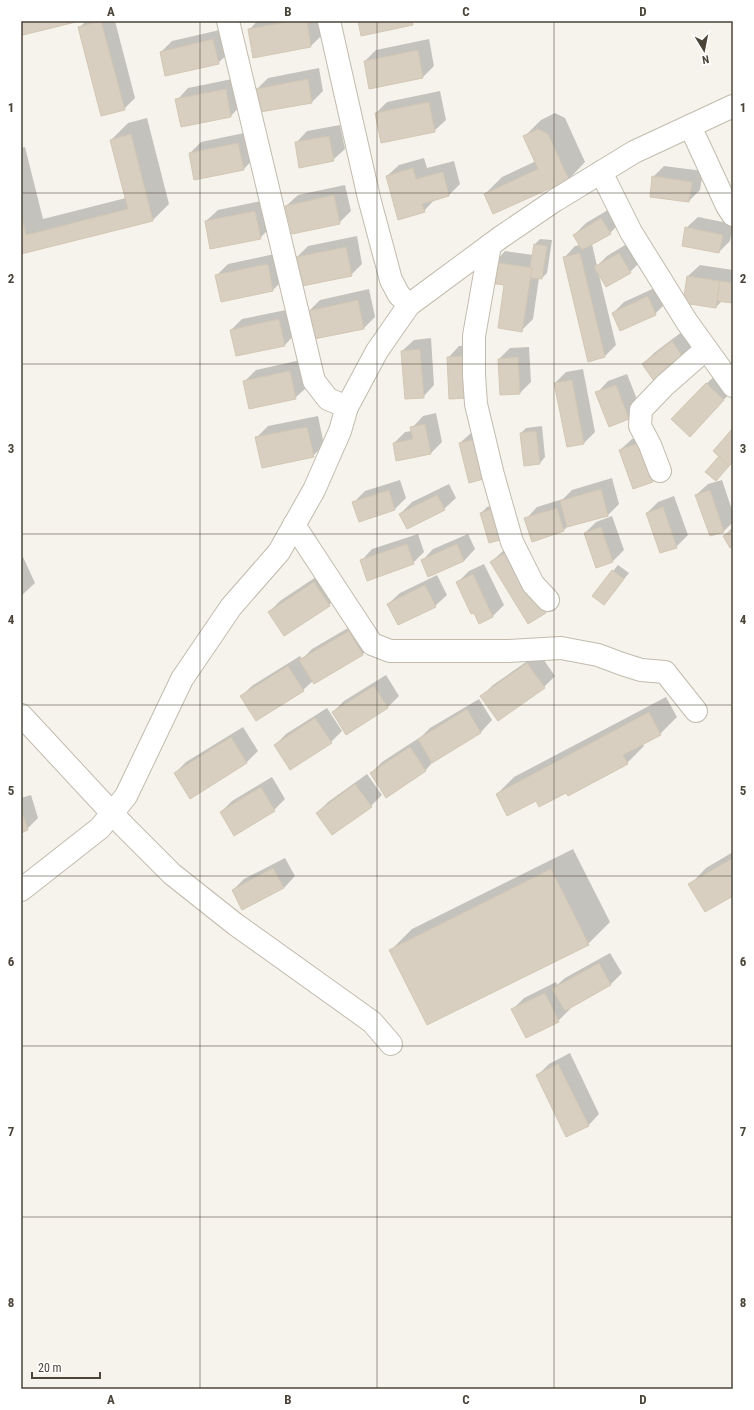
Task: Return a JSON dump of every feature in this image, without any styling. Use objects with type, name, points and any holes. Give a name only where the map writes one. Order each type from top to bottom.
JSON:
[{"type":"street","points":[[228,21],[314,381],[328,399],[348,406]]},
{"type":"street","points":[[329,21],[369,198],[391,280],[399,295],[409,306]]},
{"type":"street","points":[[21,890],[100,828],[113,814],[126,796],[182,679],[231,607],[279,552],[314,490],[340,431],[348,406],[377,351],[409,306],[490,245],[554,201],[634,152],[733,106]]},
{"type":"street","points":[[690,126],[727,206],[733,215]]},
{"type":"street","points":[[601,172],[631,232],[686,322],[733,386]]},
{"type":"street","points":[[490,245],[474,336],[476,404],[493,475],[512,542],[533,584],[548,600]]},
{"type":"street","points":[[660,471],[650,445],[640,426],[641,410],[665,385],[706,349]]},
{"type":"street","points":[[294,525],[372,644],[390,651],[509,651],[561,648],[598,655],[641,670],[665,672],[696,711]]},
{"type":"street","points":[[21,716],[172,874],[235,924],[372,1022],[391,1044]]},
{"type":"building","points":[[21,21],[80,21],[23,35]]},
{"type":"building","points":[[101,21],[125,110],[101,116],[78,27]]},
{"type":"building","points":[[293,21],[307,21],[311,47],[253,58],[248,29]]},
{"type":"building","points":[[358,21],[412,21],[413,25],[361,36]]},
{"type":"building","points":[[213,39],[219,64],[165,76],[160,52]]},
{"type":"building","points":[[418,50],[423,78],[369,89],[364,61]]},
{"type":"building","points":[[308,79],[312,103],[260,112],[256,89]]},
{"type":"building","points":[[226,89],[231,117],[181,127],[175,99]]},
{"type":"building","points":[[429,102],[435,132],[381,143],[375,113]]},
{"type":"building","points":[[538,129],[548,134],[569,180],[493,214],[484,194],[538,169],[523,136]]},
{"type":"building","points":[[131,134],[153,221],[21,254],[21,214],[26,235],[128,209],[110,140]]},
{"type":"building","points":[[329,136],[334,161],[299,168],[295,142]]},
{"type":"building","points":[[238,143],[244,170],[194,180],[189,153]]},
{"type":"building","points":[[413,168],[416,179],[443,172],[449,196],[422,204],[425,212],[398,220],[386,176]]},
{"type":"building","points":[[652,176],[692,182],[689,202],[650,197]]},
{"type":"building","points":[[334,195],[340,224],[292,234],[285,206]]},
{"type":"building","points":[[255,211],[261,239],[210,249],[205,221]]},
{"type":"building","points":[[601,218],[611,234],[582,250],[573,235]]},
{"type":"building","points":[[685,227],[723,235],[719,253],[682,246]]},
{"type":"building","points":[[534,244],[547,246],[542,279],[530,278]]},
{"type":"building","points":[[346,247],[352,276],[302,286],[296,257]]},
{"type":"building","points":[[580,253],[605,357],[588,362],[563,257]]},
{"type":"building","points":[[619,253],[631,273],[606,287],[594,267]]},
{"type":"building","points":[[493,262],[532,268],[522,332],[498,328],[504,285],[489,283]]},
{"type":"building","points":[[268,264],[273,291],[221,302],[215,275]]},
{"type":"building","points":[[687,276],[720,281],[716,308],[683,303]]},
{"type":"building","points":[[720,281],[733,283],[733,303],[717,301]]},
{"type":"building","points":[[648,296],[656,315],[620,331],[612,313]]},
{"type":"building","points":[[358,300],[364,329],[314,339],[308,311]]},
{"type":"building","points":[[279,319],[285,346],[236,356],[230,330]]},
{"type":"building","points":[[672,341],[684,359],[654,381],[642,364]]},
{"type":"building","points":[[420,349],[424,398],[405,399],[401,351]]},
{"type":"building","points":[[467,356],[469,398],[449,399],[447,357]]},
{"type":"building","points":[[518,357],[520,394],[500,395],[498,359]]},
{"type":"building","points":[[290,371],[296,399],[249,409],[243,381]]},
{"type":"building","points":[[572,380],[584,444],[567,447],[554,383]]},
{"type":"building","points":[[706,383],[724,400],[690,437],[671,419]]},
{"type":"building","points":[[616,385],[629,419],[609,427],[595,392]]},
{"type":"building","points":[[425,424],[431,454],[396,461],[393,443],[413,439],[410,427]]},
{"type":"building","points":[[307,427],[314,457],[262,468],[255,437]]},
{"type":"building","points":[[733,428],[733,462],[729,466],[713,451]]},
{"type":"building","points":[[536,431],[540,464],[524,466],[520,433]]},
{"type":"building","points":[[477,439],[487,478],[469,483],[459,443]]},
{"type":"building","points":[[639,443],[653,482],[633,489],[619,450]]},
{"type":"building","points":[[719,456],[729,466],[716,481],[705,472]]},
{"type":"building","points":[[601,489],[608,516],[567,527],[560,501]]},
{"type":"building","points":[[389,490],[395,510],[359,522],[352,502]]},
{"type":"building","points":[[710,490],[724,532],[710,536],[695,495]]},
{"type":"building","points":[[437,495],[445,510],[407,529],[399,514]]},
{"type":"building","points":[[663,507],[677,548],[660,553],[646,513]]},
{"type":"building","points":[[495,508],[504,539],[489,543],[480,513]]},
{"type":"building","points":[[557,508],[564,531],[532,542],[524,518]]},
{"type":"building","points":[[601,527],[613,562],[596,568],[584,533]]},
{"type":"building","points":[[733,530],[733,546],[730,548],[723,536]]},
{"type":"building","points":[[407,544],[414,564],[367,581],[360,560]]},
{"type":"building","points":[[457,544],[464,561],[428,577],[421,560]]},
{"type":"building","points":[[508,551],[546,613],[528,624],[490,562]]},
{"type":"building","points":[[612,570],[624,579],[604,605],[592,596]]},
{"type":"building","points":[[473,574],[493,617],[479,624],[474,613],[471,614],[456,582]]},
{"type":"building","points":[[314,582],[330,606],[284,636],[268,612]]},
{"type":"building","points":[[425,585],[436,607],[398,625],[387,604]]},
{"type":"building","points":[[349,631],[363,655],[314,684],[299,660]]},
{"type":"building","points":[[527,663],[545,688],[498,721],[480,696]]},
{"type":"building","points":[[288,666],[304,691],[256,721],[240,696]]},
{"type":"building","points":[[374,686],[388,708],[346,735],[332,712]]},
{"type":"building","points":[[467,709],[481,733],[432,763],[418,739]]},
{"type":"building","points":[[649,712],[661,735],[623,755],[628,764],[568,796],[566,793],[539,807],[536,801],[507,816],[496,794]]},
{"type":"building","points":[[315,718],[332,743],[290,770],[274,745]]},
{"type":"building","points":[[231,737],[247,763],[190,799],[174,773]]},
{"type":"building","points":[[410,747],[426,771],[386,798],[370,773]]},
{"type":"building","points":[[355,784],[372,807],[332,835],[316,813]]},
{"type":"building","points":[[261,787],[275,811],[234,836],[220,812]]},
{"type":"building","points":[[21,809],[28,830],[21,833]]},
{"type":"building","points":[[733,858],[733,896],[705,912],[688,884]]},
{"type":"building","points":[[273,868],[284,888],[242,910],[232,890]]},
{"type":"building","points":[[551,869],[589,945],[427,1025],[389,950]]},
{"type":"building","points":[[599,963],[611,985],[565,1011],[552,989]]},
{"type":"building","points":[[545,993],[559,1022],[526,1038],[511,1009]]},
{"type":"building","points":[[558,1064],[589,1126],[566,1137],[536,1075]]}]
